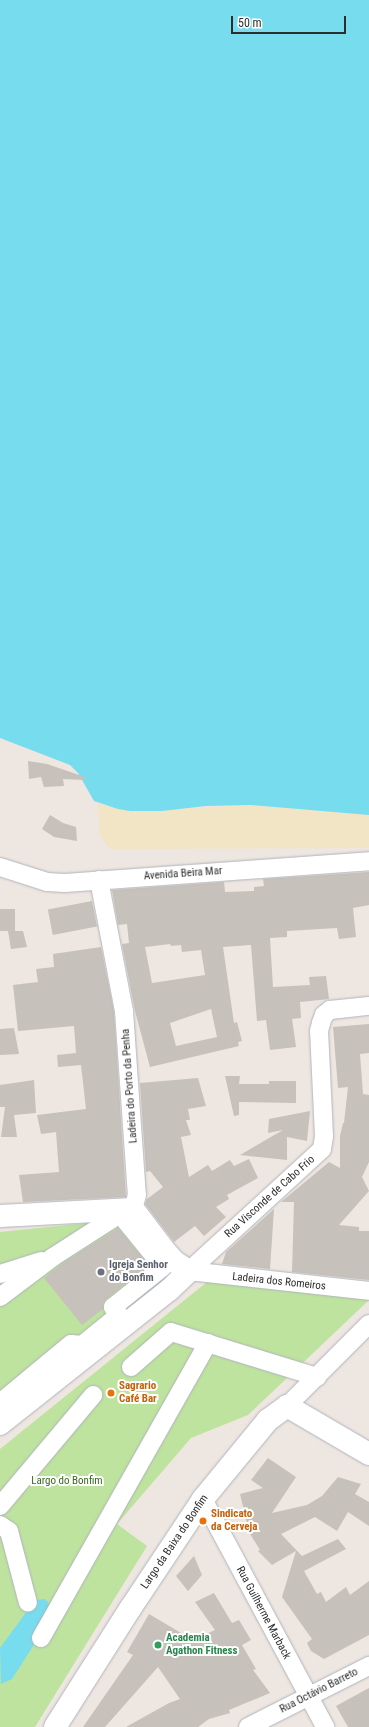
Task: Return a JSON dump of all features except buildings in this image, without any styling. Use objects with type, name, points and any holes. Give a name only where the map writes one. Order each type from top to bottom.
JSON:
[{"type":"main road","points":[[0,1216],[133,1209],[175,1262],[189,1271],[163,1294],[0,1424]]},
{"type":"main road","points":[[287,1406],[369,1454]]},
{"type":"main road","name":"Largo da Baixa do Bonfim","points":[[55,1727],[130,1609],[203,1499],[268,1420],[287,1406]]},
{"type":"street","name":"Avenida Beira Mar","points":[[0,867],[48,882],[64,883],[369,861]]},
{"type":"street","name":"Ladeira do Porto da Penha","points":[[99,880],[124,1011],[137,1195],[133,1209]]},
{"type":"street","name":"Rua Visconde de Cabo Frio","points":[[189,1271],[322,1149],[324,1136],[320,1031],[321,1023],[324,1015],[330,1010],[369,1006]]},
{"type":"street","points":[[0,1297],[53,1257],[120,1214],[163,1267],[113,1307],[119,1316],[82,1345],[71,1344],[0,1403]]},
{"type":"street","points":[[0,1274],[53,1257]]},
{"type":"street","name":"Ladeira dos Romeiros","points":[[189,1271],[369,1292]]},
{"type":"street","name":"Largo da Baixa do Bonfim","points":[[287,1406],[369,1324]]},
{"type":"street","points":[[131,1367],[171,1332],[317,1377]]},
{"type":"street","points":[[41,1638],[208,1343]]},
{"type":"street","points":[[0,1506],[93,1395]]},
{"type":"street","name":"Rua Guilherme Marback","points":[[203,1499],[325,1727]]},
{"type":"street","points":[[0,1525],[9,1531],[28,1603]]},
{"type":"street","name":"Rua Octávio Barreto","points":[[248,1727],[369,1666]]},
{"type":"green space","points":[[127,1219],[172,1272],[0,1412],[0,1232]]},
{"type":"green space","name":"Largo do Bonfim","points":[[207,1282],[369,1297],[369,1300],[248,1415],[191,1438],[117,1524],[147,1546],[35,1727],[0,1727],[0,1449]]},
{"type":"sand","points":[[98,804],[130,811],[251,805],[369,815],[369,848],[114,849],[107,846],[100,835]]},
{"type":"water","points":[[0,0],[369,0],[369,815],[251,805],[206,806],[162,811],[130,811],[118,809],[94,801],[78,773],[70,765],[0,738]]},
{"type":"water","points":[[45,1599],[52,1607],[51,1618],[12,1679],[1,1684],[0,1648],[35,1600]]},
{"type":"place","name":"Igreja Senhor do Bonfim","points":[[101,1272]]},
{"type":"place","name":"Sagrario Café Bar","points":[[111,1393]]},
{"type":"place","name":"Sindicato da Cerveja","points":[[203,1521]]},
{"type":"place","name":"Academia Agathon Fitness","points":[[158,1645]]}]
